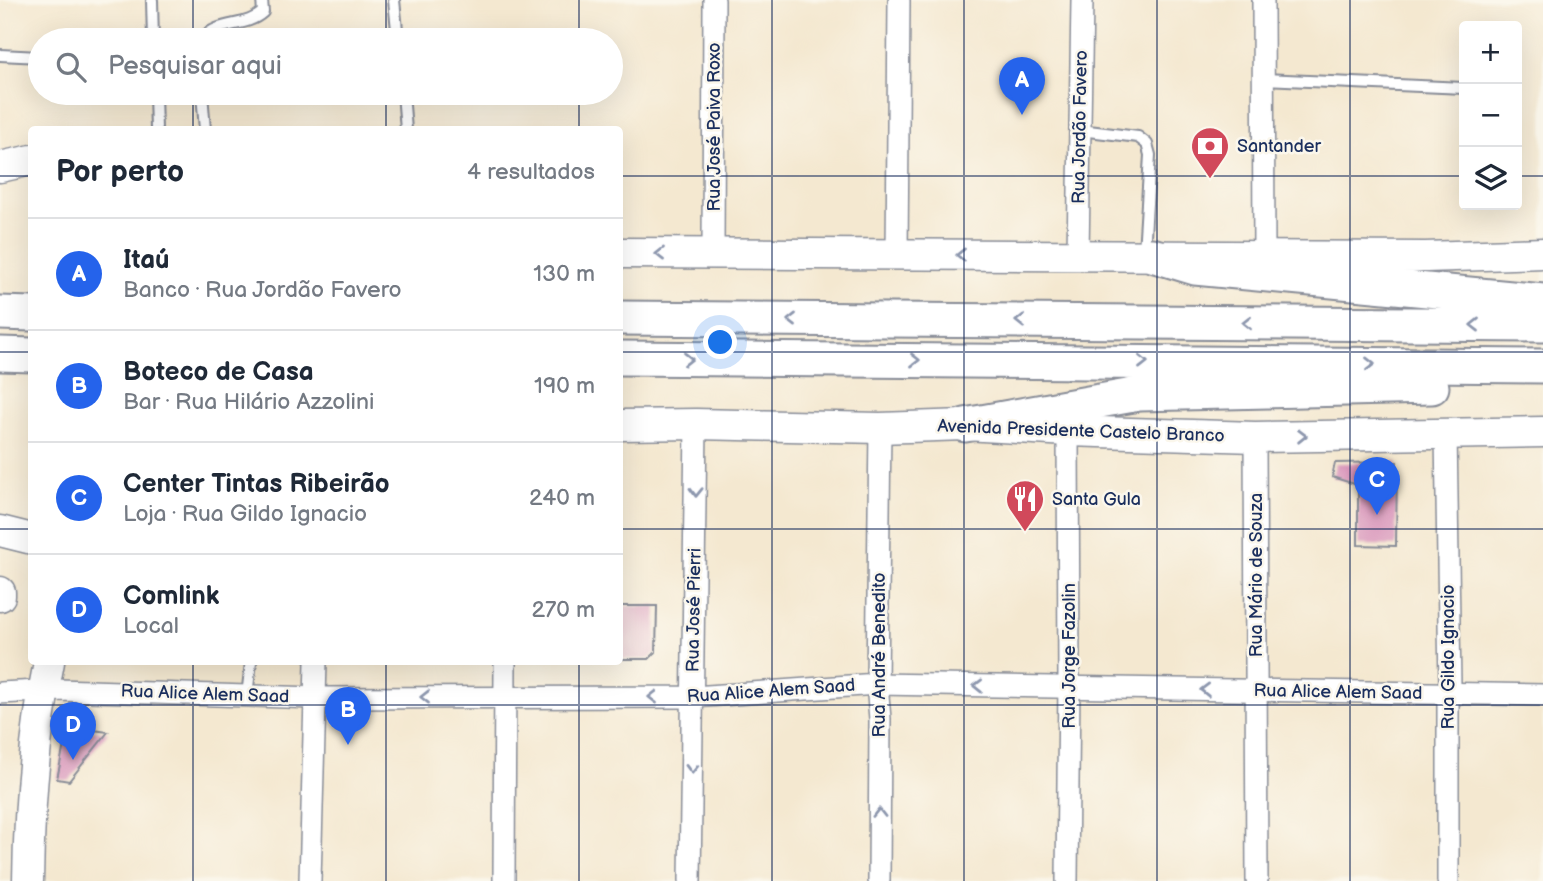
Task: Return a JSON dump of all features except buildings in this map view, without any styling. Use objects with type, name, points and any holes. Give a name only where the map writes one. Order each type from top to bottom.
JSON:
[{"type":"main road","points":[[0,167],[28,161]]},
{"type":"main road","points":[[623,253],[1426,257],[1543,253]]},
{"type":"main road","points":[[1148,255],[1195,268],[1543,301]]},
{"type":"main road","points":[[0,313],[28,314]]},
{"type":"main road","points":[[623,318],[1543,325]]},
{"type":"main road","points":[[0,355],[28,355]]},
{"type":"main road","points":[[623,358],[1543,366]]},
{"type":"main road","points":[[965,425],[1139,394],[1543,382]]},
{"type":"main road","name":"Avenida Presidente Castelo Branco","points":[[623,425],[880,428],[965,425],[1255,437],[1543,432]]},
{"type":"main road","points":[[0,531],[28,539]]},
{"type":"main road","points":[[28,881],[29,804],[43,692],[49,665]]},
{"type":"street","name":"Rua José Paiva Roxo","points":[[713,254],[714,0]]},
{"type":"street","points":[[897,256],[899,0]]},
{"type":"street","name":"Rua Jordão Favero","points":[[1078,254],[1082,0]]},
{"type":"street","points":[[1263,0],[1264,257]]},
{"type":"street","name":"Rua José Pierri","points":[[690,881],[696,424]]},
{"type":"street","name":"Rua André Benedito","points":[[878,881],[880,428]]},
{"type":"street","name":"Rua Jorge Fazolin","points":[[1067,881],[1068,431]]},
{"type":"street","name":"Rua Gildo Ignacio","points":[[1446,433],[1450,686],[1448,881]]},
{"type":"street","name":"Rua Mário de Souza","points":[[1255,437],[1257,881]]},
{"type":"street","points":[[310,881],[316,665]]},
{"type":"street","points":[[504,881],[505,665]]},
{"type":"street","name":"Rua Alice Alem Saad","points":[[0,693],[58,690],[316,698],[693,697],[877,684],[1543,695]]},
{"type":"lane","points":[[152,0],[153,28]]},
{"type":"lane","points":[[215,28],[257,17],[263,12],[262,0]]},
{"type":"lane","points":[[394,0],[397,28]]},
{"type":"lane","points":[[0,55],[28,56]]},
{"type":"lane","points":[[1264,79],[1459,88]]},
{"type":"lane","points":[[155,105],[156,126]]},
{"type":"lane","points":[[203,105],[205,126]]},
{"type":"lane","points":[[404,105],[406,126]]},
{"type":"lane","points":[[1080,130],[1138,137],[1147,144],[1150,155],[1148,255]]},
{"type":"lane","points":[[247,696],[251,665]]},
{"type":"place","name":"Itaú","points":[[1022,115]]},
{"type":"place","name":"Santander","points":[[1210,180]]},
{"type":"place","name":"Center Tintas Ribeirão","points":[[1377,515]]},
{"type":"place","name":"Santa Gula","points":[[1025,533]]},
{"type":"place","name":"Boteco de Casa","points":[[348,745]]},
{"type":"place","name":"Comlink","points":[[73,760]]}]
